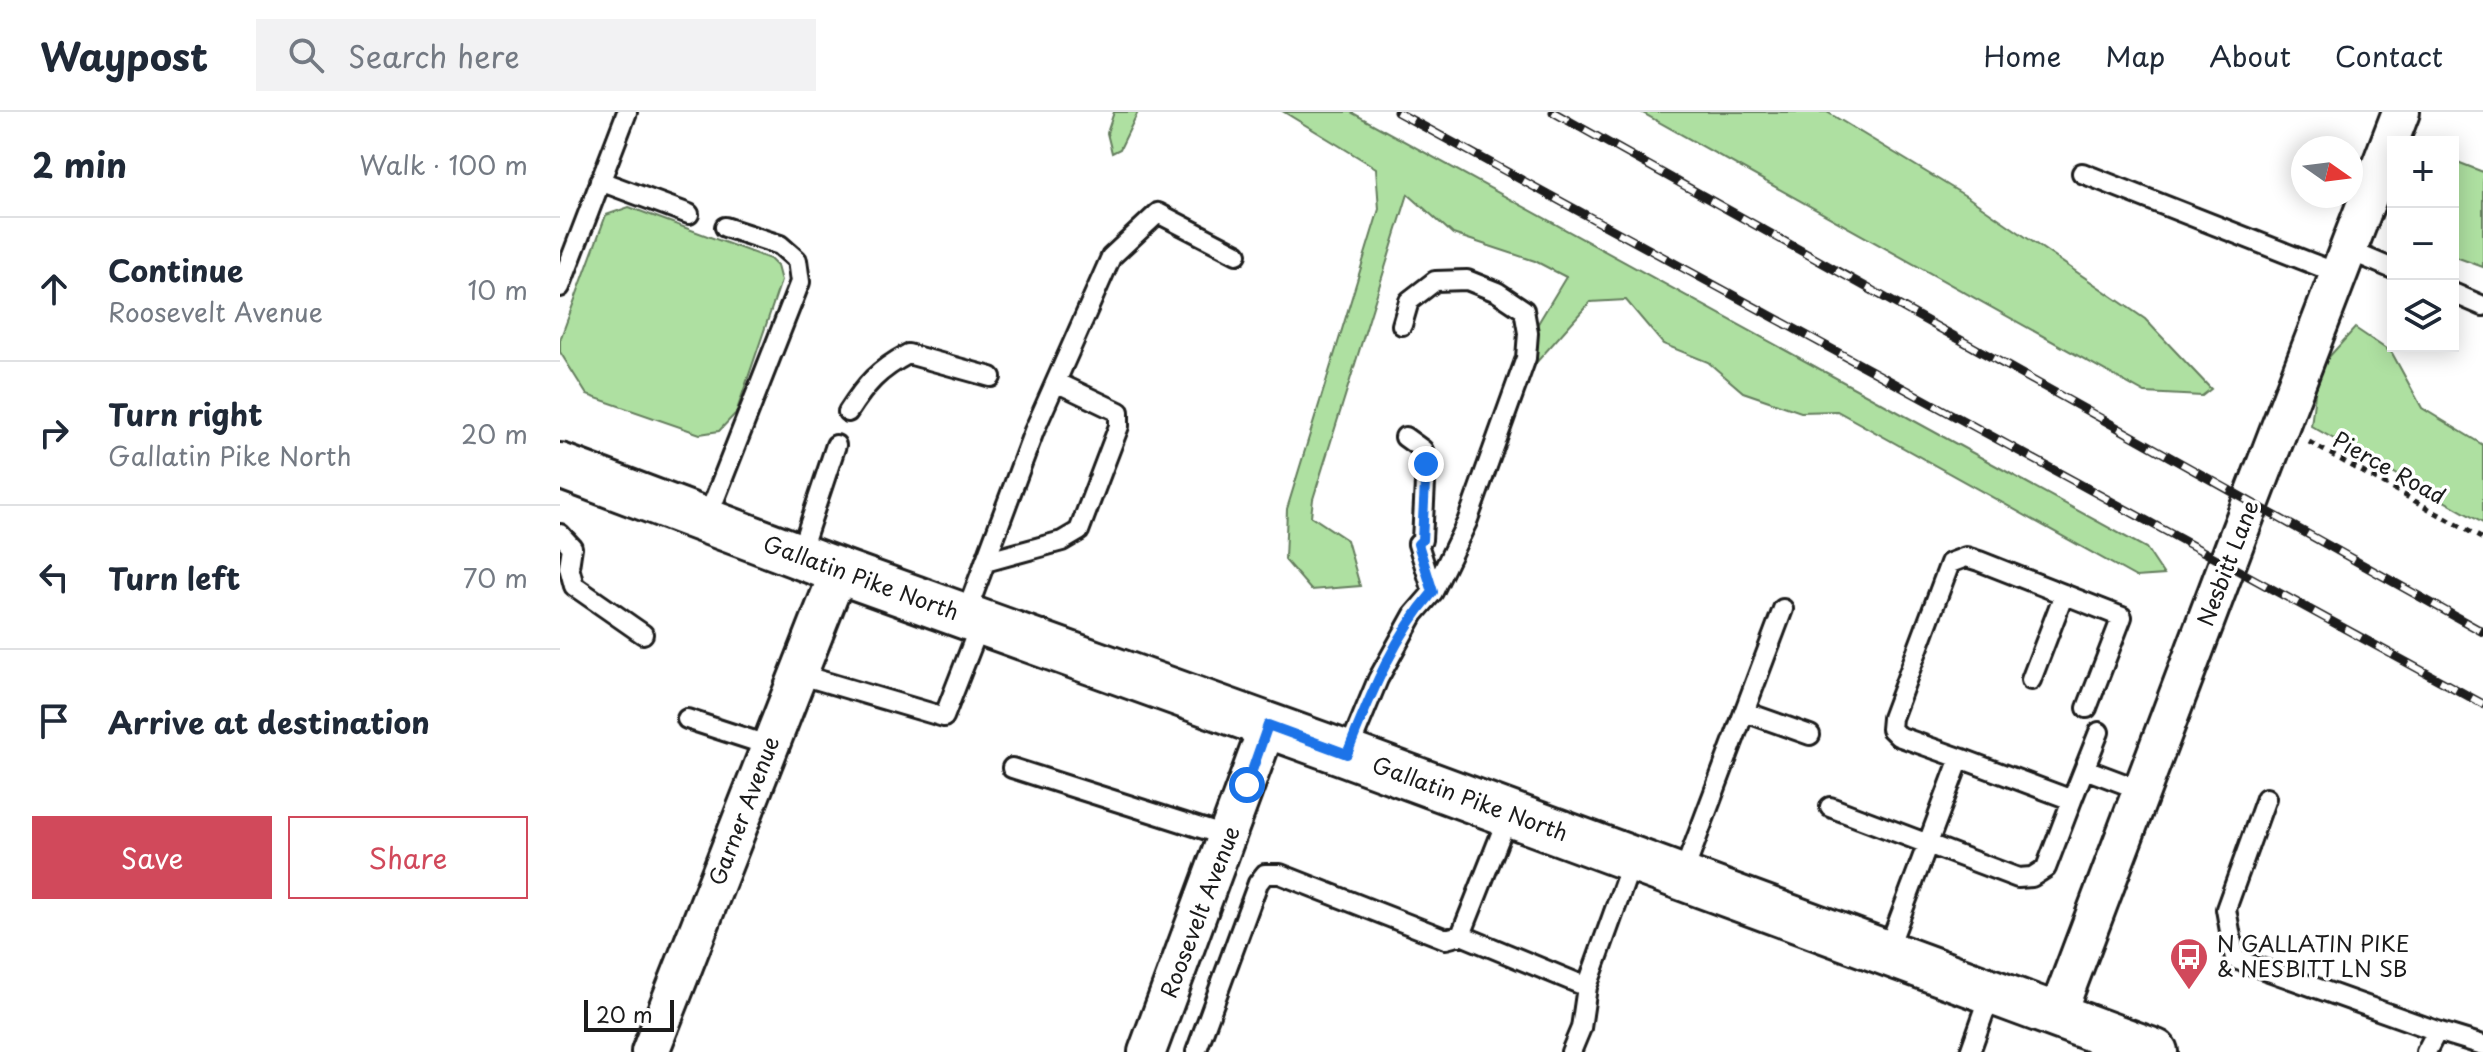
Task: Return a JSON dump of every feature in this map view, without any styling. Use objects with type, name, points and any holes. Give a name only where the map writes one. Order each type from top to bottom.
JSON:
[{"type":"main road","name":"Gallatin Pike North","points":[[565,473],[1268,725],[2057,1014],[2144,1050]]},
{"type":"street","name":"Nesbitt Lane","points":[[2057,1014],[2401,112]]},
{"type":"street","name":"Garner Avenue","points":[[650,1052],[798,674],[819,563]]},
{"type":"street","name":"Roosevelt Avenue","points":[[1147,1052],[1268,725]]},
{"type":"lane","points":[[560,287],[627,112]]},
{"type":"lane","points":[[2082,173],[2343,262],[2387,268]]},
{"type":"lane","points":[[600,181],[689,214]]},
{"type":"lane","points":[[798,674],[944,717],[973,619],[985,562],[1034,431],[1111,257],[1158,213],[1237,254]]},
{"type":"lane","points":[[706,521],[800,282],[797,260],[780,245],[725,227]]},
{"type":"lane","points":[[1347,754],[1378,679],[1414,614],[1433,592],[1473,508],[1526,358],[1528,333],[1524,310],[1497,292],[1467,280],[1435,281],[1409,301],[1402,325]]},
{"type":"lane","points":[[2459,296],[2483,306]]},
{"type":"lane","points":[[848,412],[874,376],[908,354],[991,377]]},
{"type":"lane","points":[[985,562],[1062,541],[1079,531],[1119,426],[1119,412],[1056,382]]},
{"type":"lane","points":[[1405,437],[1423,450],[1426,464],[1422,540],[1418,544],[1433,592]]},
{"type":"lane","points":[[819,563],[836,445]]},
{"type":"lane","points":[[560,534],[572,547],[569,567],[574,586],[643,634]]},
{"type":"lane","points":[[2072,800],[1898,736],[1891,729],[1915,651],[1950,563],[1966,557],[2122,617],[2087,708]]},
{"type":"lane","points":[[2031,680],[2064,594]]},
{"type":"lane","points":[[1682,877],[1783,609]]},
{"type":"lane","points":[[1745,712],[1810,735]]},
{"type":"lane","points":[[687,719],[770,746]]},
{"type":"lane","points":[[1830,807],[2018,878],[2032,877],[2046,868],[2099,732]]},
{"type":"lane","points":[[1887,952],[1960,758]]},
{"type":"lane","points":[[1012,768],[1229,837]]},
{"type":"lane","points":[[2085,769],[2141,790]]},
{"type":"lane","points":[[2266,798],[2226,909],[2235,959],[2483,1045]]},
{"type":"lane","points":[[1461,935],[1509,814]]},
{"type":"lane","points":[[1571,1052],[1581,1028],[1587,987],[1633,859]]},
{"type":"lane","points":[[1196,1052],[1258,883],[1265,874],[1280,874],[1446,939],[1461,935],[1587,987]]},
{"type":"lane","points":[[1970,1052],[1992,990]]},
{"type":"lane","points":[[2426,1052],[2437,1031]]},
{"type":"path","name":"Pierce Road","points":[[2280,426],[2483,539]]},
{"type":"green space","points":[[1114,112],[1138,112],[1120,149],[1112,153],[1107,133]]},
{"type":"green space","points":[[1284,112],[1351,112],[2146,548],[2164,575],[2136,577],[1837,411],[1801,412],[1743,392],[1708,362],[1663,344],[1626,300],[1590,302],[1535,364],[1519,355],[1566,277],[1535,261],[1453,234],[1408,194],[1313,499],[1311,516],[1347,540],[1360,586],[1311,590],[1285,560],[1287,509],[1379,209],[1376,168]]},
{"type":"green space","points":[[1641,112],[1827,112],[1969,198],[2145,319],[2211,389],[2202,396],[2145,393]]},
{"type":"green space","points":[[2459,163],[2483,172],[2483,267],[2459,258]]},
{"type":"green space","points":[[629,207],[770,259],[777,266],[781,281],[736,413],[719,431],[700,434],[587,395],[560,352],[560,340],[606,215]]},
{"type":"green space","points":[[2355,328],[2392,353],[2422,408],[2483,445],[2483,523],[2311,426],[2318,369]]},
{"type":"railway","points":[[1397,112],[2483,704]]},
{"type":"railway","points":[[1553,112],[2483,632]]},
{"type":"place","name":"N GALLATIN PIKE & NESBITT LN SB","points":[[2189,991]]},
{"type":"route","points":[[1247,785],[1268,725],[1347,754],[1378,679],[1414,614],[1433,592],[1418,544],[1422,540],[1426,464]]}]
